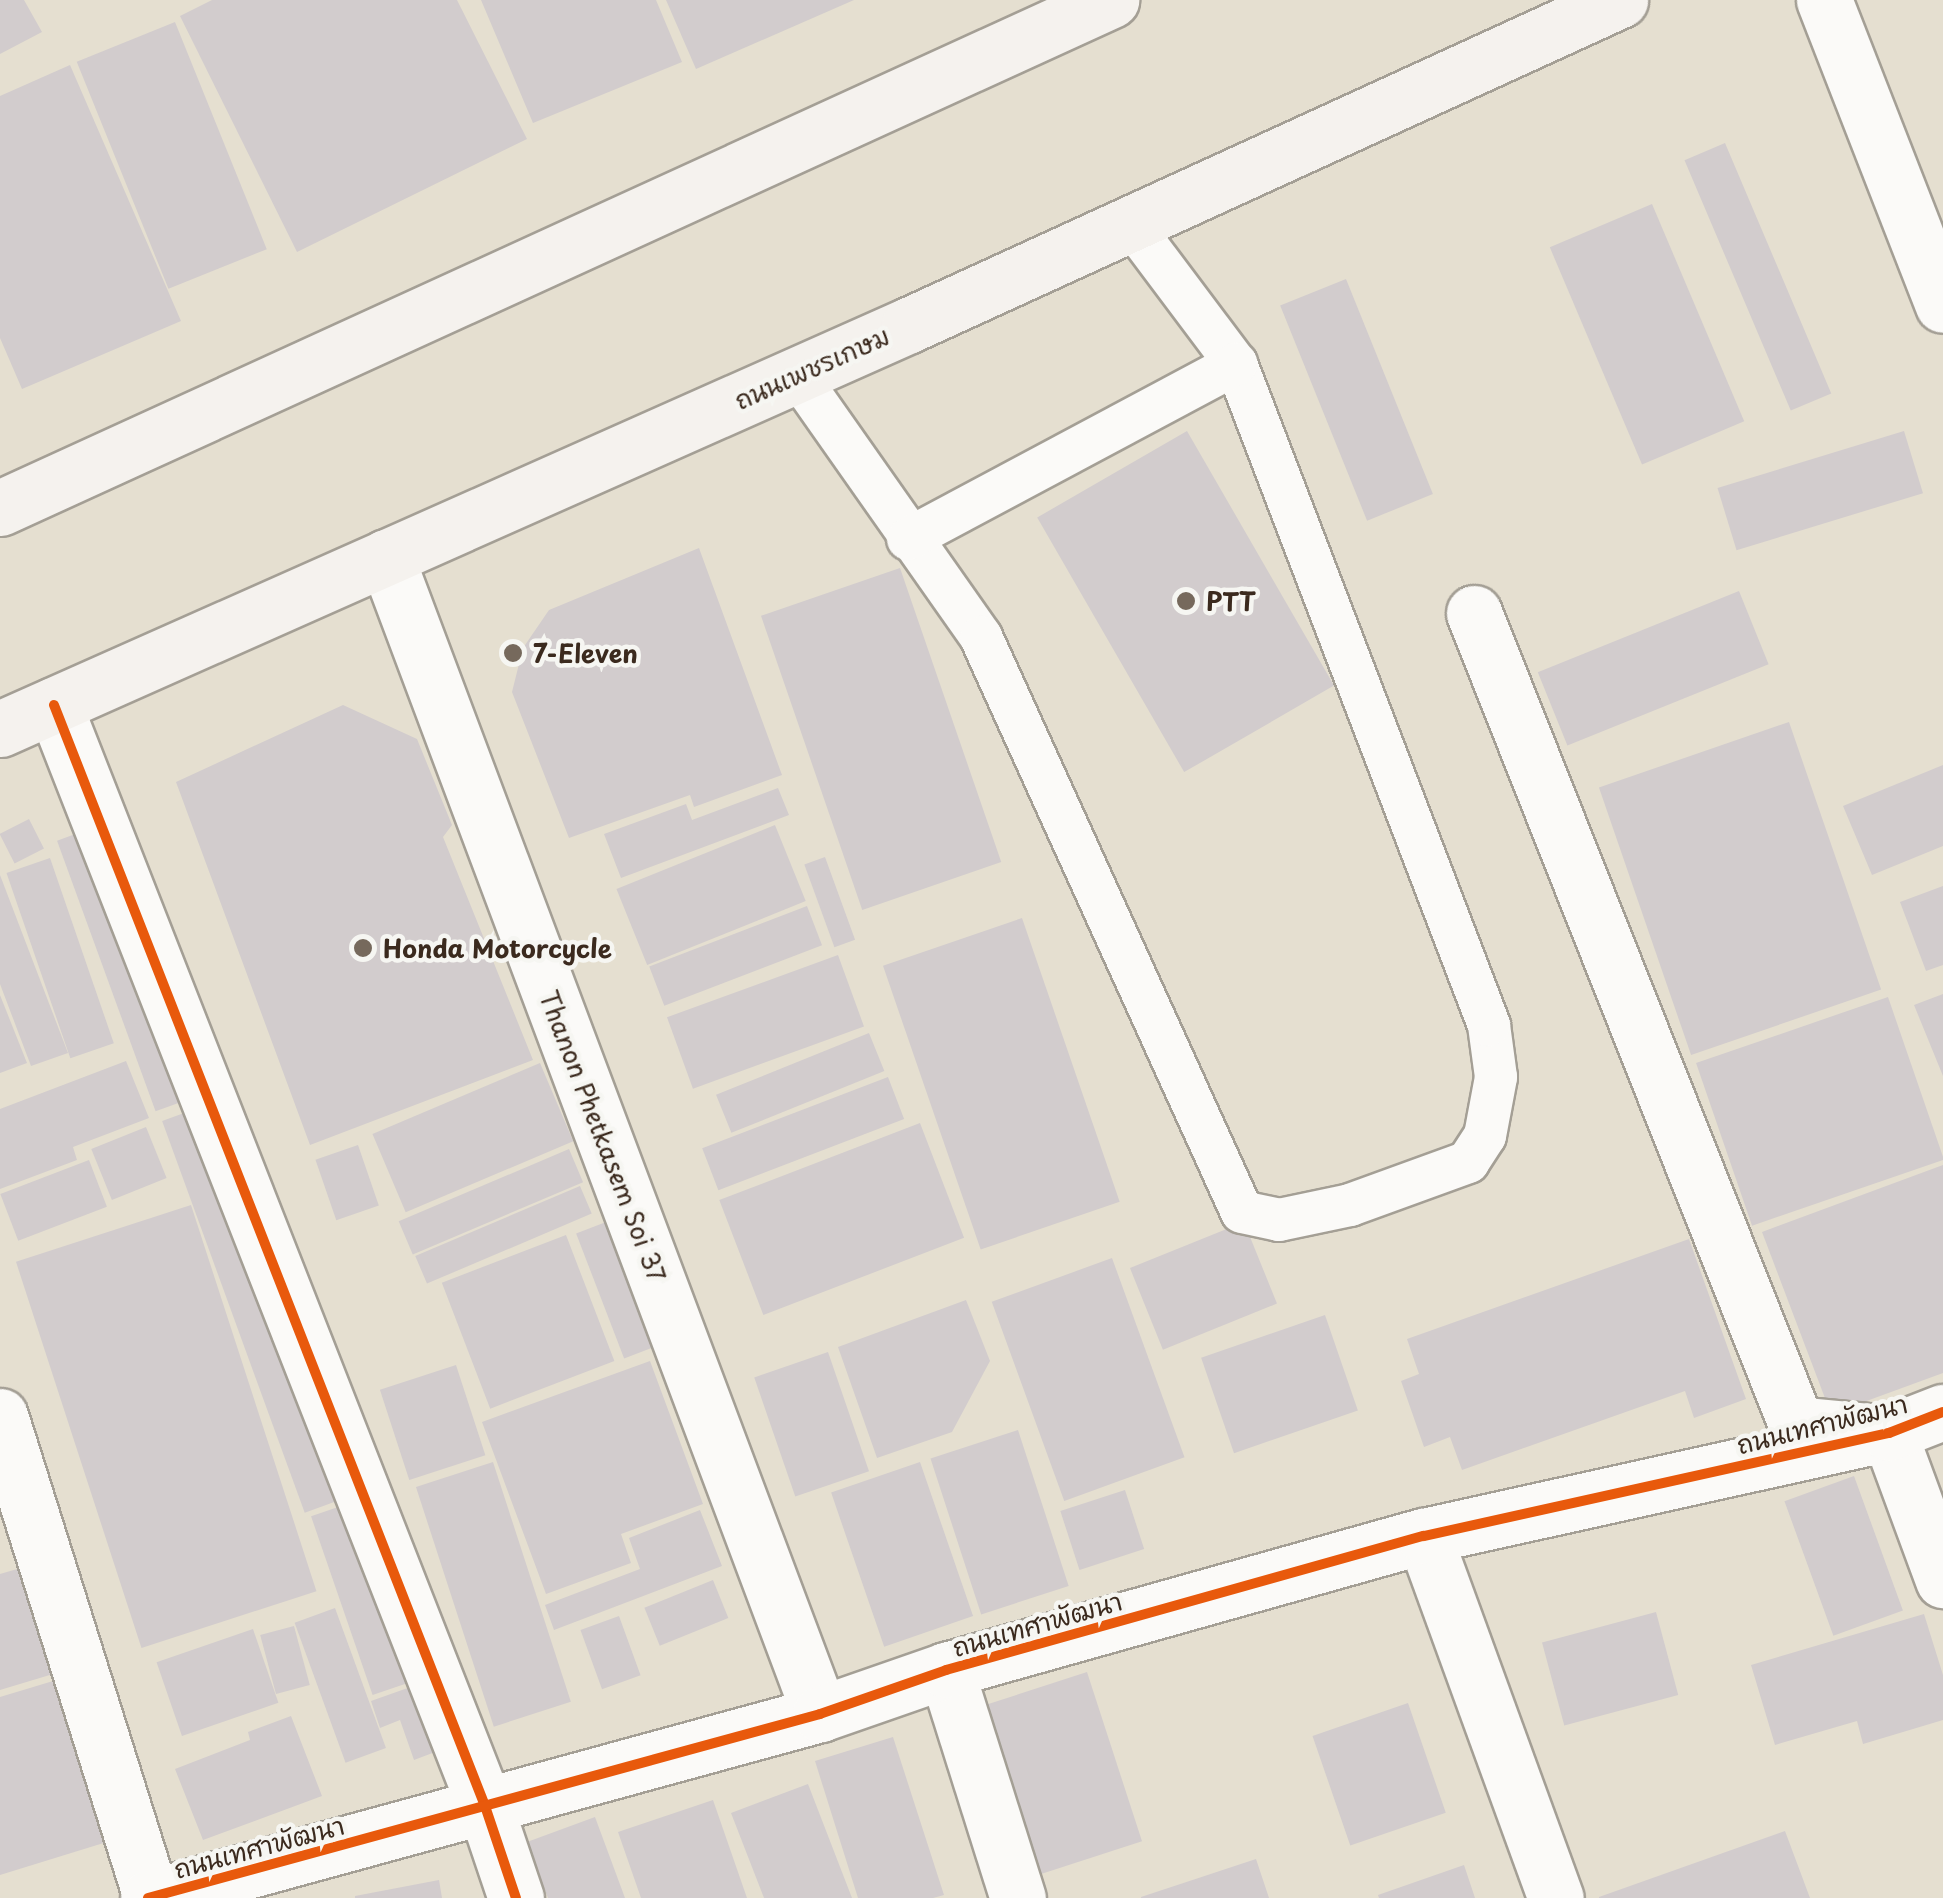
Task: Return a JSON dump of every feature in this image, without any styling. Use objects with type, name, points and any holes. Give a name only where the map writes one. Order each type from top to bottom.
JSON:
[{"type":"main road","points":[[0,508],[1028,16],[1111,0]]},
{"type":"main road","name":"ถนนเพชรเกษม","points":[[0,729],[1132,224],[1620,0]]},
{"type":"street","points":[[1824,0],[1943,304]]},
{"type":"street","name":"Thanon Phetkasem Soi 37","points":[[386,557],[820,1714]]},
{"type":"street","points":[[1474,612],[1796,1424],[1889,1433],[1943,1580]]},
{"type":"street","points":[[54,705],[485,1806],[516,1898]]},
{"type":"street","name":"ถนนเทศาพัฒนา","points":[[149,1898],[820,1714],[946,1670],[1424,1536],[1889,1433],[1943,1412]]},
{"type":"street","points":[[0,1416],[149,1898]]},
{"type":"street","points":[[1424,1536],[1556,1898]]},
{"type":"street","points":[[946,1670],[1018,1898]]},
{"type":"lane","points":[[796,375],[908,539],[981,637],[1242,1212],[1279,1220],[1350,1205],[1468,1162],[1485,1136],[1496,1077],[1490,1025],[1236,364],[1132,224]]},
{"type":"lane","points":[[908,539],[1236,364]]},
{"type":"building","points":[[0,0],[24,0],[42,32],[0,54]]},
{"type":"building","points":[[212,0],[457,0],[527,139],[297,252],[180,16]]},
{"type":"building","points":[[481,0],[656,0],[682,62],[533,123]]},
{"type":"building","points":[[666,0],[854,0],[696,69]]},
{"type":"building","points":[[175,22],[267,249],[168,289],[77,62]]},
{"type":"building","points":[[70,65],[181,321],[22,389],[0,338],[0,96]]},
{"type":"building","points":[[1725,143],[1831,393],[1791,411],[1684,160]]},
{"type":"building","points":[[1652,204],[1744,421],[1642,465],[1550,247]]},
{"type":"building","points":[[1346,279],[1433,494],[1367,521],[1280,306]]},
{"type":"building","name":"PTT","points":[[1187,431],[1334,686],[1184,772],[1037,518]]},
{"type":"building","points":[[1904,431],[1923,493],[1737,550],[1718,488]]},
{"type":"building","points":[[699,548],[782,775],[694,807],[690,795],[569,838],[512,692],[523,648],[549,610]]},
{"type":"building","points":[[900,568],[1001,862],[862,910],[761,616]]},
{"type":"building","points":[[1739,591],[1769,664],[1567,746],[1538,672]]},
{"type":"building","name":"Honda Motorcycle","points":[[343,705],[417,739],[452,825],[443,837],[533,1060],[310,1145],[176,782]]},
{"type":"building","points":[[1789,722],[1881,990],[1691,1055],[1599,787]]},
{"type":"building","points":[[1943,765],[1943,846],[1872,875],[1843,806]]},
{"type":"building","points":[[778,788],[789,815],[621,878],[604,834],[686,804],[692,820]]},
{"type":"building","points":[[29,819],[44,848],[15,863],[0,834]]},
{"type":"building","points":[[775,825],[806,901],[647,965],[616,889]]},
{"type":"building","points":[[89,829],[188,1100],[156,1111],[57,841]]},
{"type":"building","points":[[825,857],[855,940],[834,947],[804,865]]},
{"type":"building","points":[[50,858],[114,1043],[70,1058],[7,873]]},
{"type":"building","points":[[0,875],[68,1053],[31,1066],[0,984]]},
{"type":"building","points":[[1943,886],[1943,965],[1926,971],[1900,902]]},
{"type":"building","points":[[807,906],[822,945],[664,1006],[649,967]]},
{"type":"building","points":[[1022,918],[1120,1202],[981,1250],[883,966]]},
{"type":"building","points":[[838,955],[864,1026],[693,1089],[667,1017]]},
{"type":"building","points":[[1943,994],[1943,1076],[1914,1005]]},
{"type":"building","points":[[0,995],[27,1063],[0,1073]]},
{"type":"building","points":[[1888,997],[1943,1160],[1752,1226],[1696,1063]]},
{"type":"building","points":[[869,1033],[884,1071],[731,1133],[716,1095]]},
{"type":"building","points":[[126,1061],[149,1118],[73,1147],[77,1160],[0,1189],[0,1109]]},
{"type":"building","points":[[540,1063],[573,1141],[406,1212],[372,1134]]},
{"type":"building","points":[[888,1077],[904,1119],[718,1190],[702,1148]]},
{"type":"building","points":[[195,1109],[338,1501],[305,1513],[162,1121]]},
{"type":"building","points":[[920,1123],[964,1238],[763,1315],[719,1200]]},
{"type":"building","points":[[146,1127],[167,1178],[112,1200],[91,1149]]},
{"type":"building","points":[[358,1145],[379,1206],[336,1220],[315,1160]]},
{"type":"building","points":[[569,1149],[583,1182],[413,1254],[399,1221]]},
{"type":"building","points":[[89,1160],[107,1207],[18,1241],[0,1194]]},
{"type":"building","points":[[1943,1165],[1943,1373],[1831,1414],[1762,1232]]},
{"type":"building","points":[[580,1186],[592,1214],[427,1284],[415,1256]]},
{"type":"building","points":[[191,1205],[316,1591],[141,1648],[16,1262]]},
{"type":"building","points":[[606,1222],[654,1347],[624,1359],[576,1233]]},
{"type":"building","points":[[1244,1222],[1277,1304],[1163,1350],[1130,1268]]},
{"type":"building","points":[[566,1235],[614,1361],[490,1409],[442,1283]]},
{"type":"building","points":[[1689,1239],[1746,1399],[1694,1418],[1685,1391],[1462,1470],[1450,1437],[1424,1447],[1401,1381],[1419,1374],[1407,1339]]},
{"type":"building","points":[[1112,1258],[1185,1457],[1064,1501],[992,1302]]},
{"type":"building","points":[[966,1300],[990,1361],[952,1432],[877,1458],[838,1347]]},
{"type":"building","points":[[1325,1315],[1358,1410],[1234,1453],[1201,1358]]},
{"type":"building","points":[[828,1352],[869,1471],[795,1497],[754,1377]]},
{"type":"building","points":[[650,1361],[703,1504],[621,1534],[631,1563],[546,1594],[482,1422]]},
{"type":"building","points":[[456,1365],[485,1455],[409,1480],[380,1390]]},
{"type":"building","points":[[1018,1430],[1069,1586],[981,1614],[931,1458]]},
{"type":"building","points":[[493,1462],[571,1702],[494,1727],[416,1487]]},
{"type":"building","points":[[920,1462],[973,1616],[884,1647],[831,1493]]},
{"type":"building","points":[[1854,1476],[1903,1610],[1833,1636],[1784,1501]]},
{"type":"building","points":[[1125,1490],[1144,1549],[1079,1570],[1060,1511]]},
{"type":"building","points":[[347,1504],[409,1683],[373,1695],[311,1516]]},
{"type":"building","points":[[700,1510],[722,1566],[554,1630],[545,1605],[640,1569],[629,1538]]},
{"type":"building","points":[[31,1565],[63,1671],[0,1690],[0,1574]]},
{"type":"building","points":[[713,1580],[728,1618],[660,1646],[644,1608]]},
{"type":"building","points":[[335,1608],[386,1748],[346,1763],[295,1623]]},
{"type":"building","points":[[1656,1612],[1678,1695],[1564,1726],[1542,1643]]},
{"type":"building","points":[[1924,1614],[1943,1675],[1943,1720],[1863,1744],[1857,1721],[1775,1745],[1751,1665]]},
{"type":"building","points":[[619,1616],[641,1675],[602,1689],[580,1630]]},
{"type":"building","points":[[294,1626],[310,1685],[276,1694],[260,1635]]},
{"type":"building","points":[[253,1629],[278,1703],[182,1736],[157,1662]]},
{"type":"building","points":[[1087,1672],[1142,1841],[1036,1876],[981,1706]]},
{"type":"building","points":[[73,1675],[123,1837],[0,1875],[0,1697]]},
{"type":"building","points":[[419,1684],[443,1749],[414,1760],[400,1720],[380,1728],[371,1701]]},
{"type":"building","points":[[1408,1703],[1446,1813],[1350,1846],[1313,1736]]},
{"type":"building","points":[[291,1716],[322,1796],[203,1840],[175,1769],[250,1740],[248,1732]]},
{"type":"building","points":[[893,1737],[944,1895],[858,1898],[815,1761]]},
{"type":"building","points":[[808,1784],[852,1898],[764,1898],[731,1813]]},
{"type":"building","points":[[713,1800],[747,1898],[641,1898],[618,1832]]},
{"type":"building","points":[[595,1817],[625,1898],[548,1898],[527,1842]]},
{"type":"building","points":[[1785,1831],[1810,1898],[1599,1898],[1599,1897]]},
{"type":"building","points":[[1256,1859],[1269,1898],[1141,1898],[1141,1897]]},
{"type":"building","points":[[1464,1865],[1475,1898],[1379,1898],[1378,1895]]},
{"type":"building","points":[[439,1880],[442,1898],[355,1898],[355,1896]]},
{"type":"cycle path","points":[[54,705],[485,1806],[516,1898]]},
{"type":"cycle path","points":[[148,1898],[820,1714],[946,1670],[1424,1536],[1889,1433],[1943,1412]]},
{"type":"place","name":"PTT","points":[[1186,601]]},
{"type":"place","name":"7-Eleven","points":[[513,653]]},
{"type":"place","name":"Honda Motorcycle","points":[[363,948]]}]
